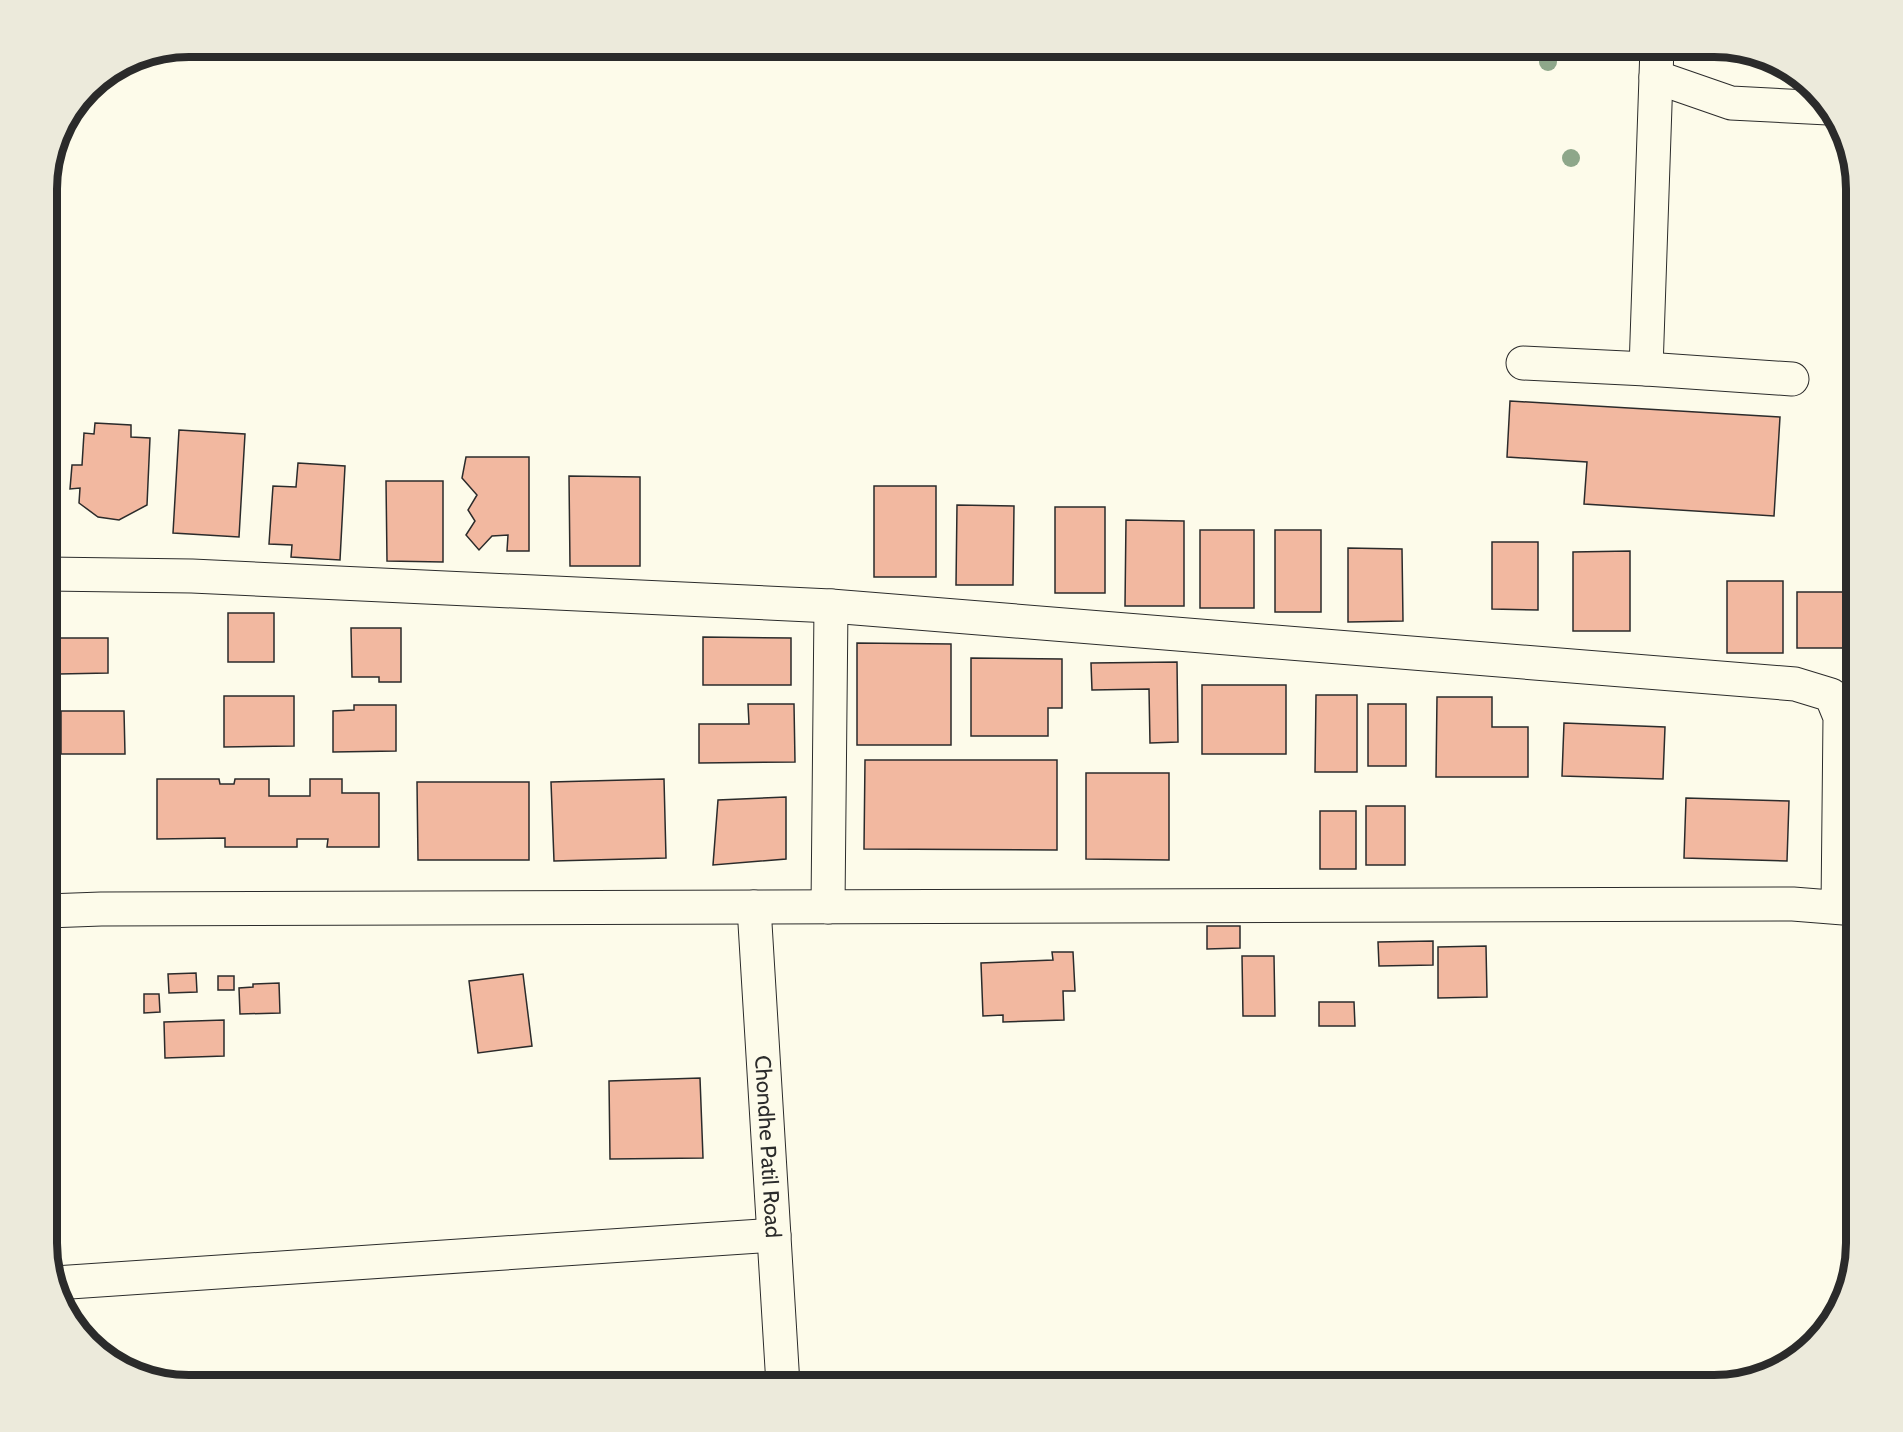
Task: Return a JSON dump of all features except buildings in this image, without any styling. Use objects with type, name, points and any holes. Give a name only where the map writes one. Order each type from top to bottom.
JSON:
[{"type":"street","points":[[1646,369],[1656,62],[1731,103],[1817,107]]},
{"type":"street","points":[[1523,363],[1792,380]]},
{"type":"street","points":[[57,574],[192,576],[831,606],[1795,684],[1831,695],[1840,717],[1846,881]]},
{"type":"street","points":[[828,907],[831,606]]},
{"type":"street","points":[[57,911],[1793,904],[1846,908]]},
{"type":"street","name":"Chondhe Patil Road","points":[[754,907],[782,1375]]},
{"type":"street","points":[[63,1282],[774,1236]]}]
